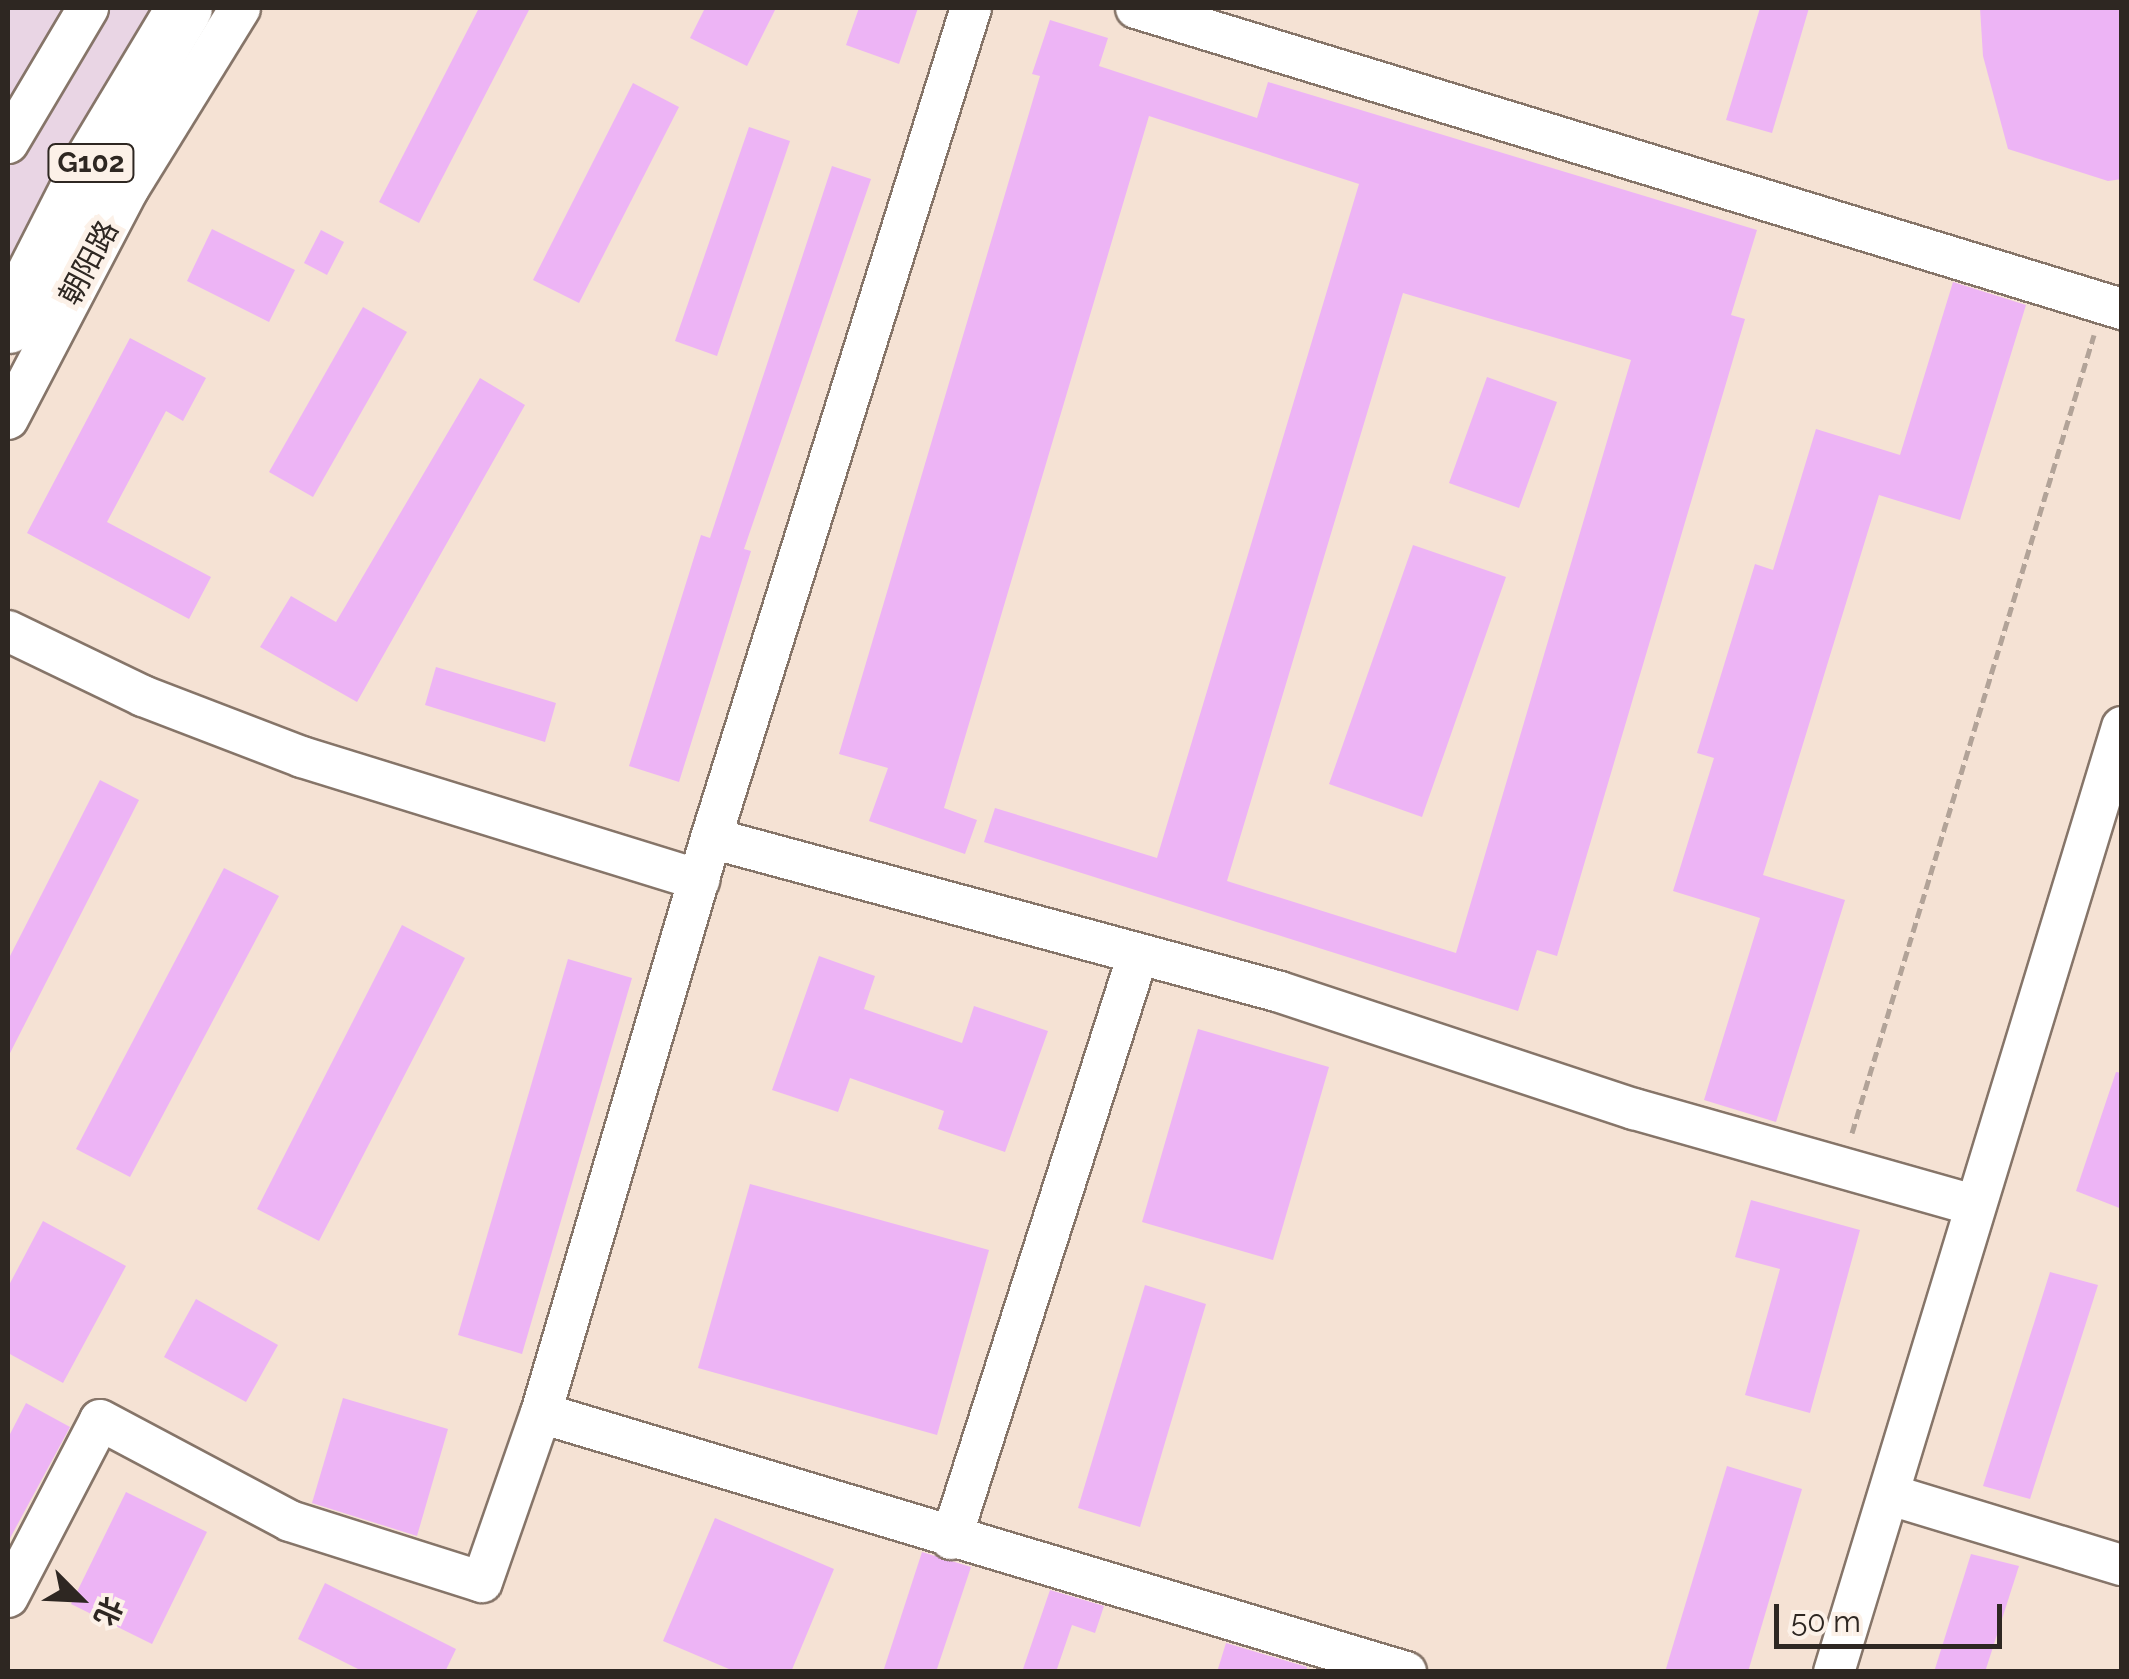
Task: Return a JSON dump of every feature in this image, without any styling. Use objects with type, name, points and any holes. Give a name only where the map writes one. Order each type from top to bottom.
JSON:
[{"type":"highway","name":"G102","points":[[8,266],[146,8]]},
{"type":"highway","name":"朝阳路","points":[[8,324],[89,166],[184,8]]},
{"type":"street","points":[[8,143],[88,8]]},
{"type":"street","name":"朝阳路","points":[[8,419],[129,188],[240,8]]},
{"type":"street","points":[[8,1597],[100,1420],[290,1521],[482,1582],[541,1413],[711,838],[971,8]]},
{"type":"street","points":[[1136,8],[2112,306]]},
{"type":"street","points":[[8,632],[143,696],[302,756],[700,880]]},
{"type":"street","points":[[1834,1672],[2122,727]]},
{"type":"street","points":[[711,838],[1137,958],[1280,992],[1634,1109],[1974,1205]]},
{"type":"street","points":[[951,1539],[1137,958]]},
{"type":"street","points":[[541,1413],[951,1539],[1406,1672]]},
{"type":"street","points":[[1891,1495],[2122,1565]]},
{"type":"path","points":[[1843,1165],[2112,306]]},
{"type":"shaded area","points":[[8,8],[189,8],[8,329]]},
{"type":"building","points":[[479,8],[530,8],[419,223],[379,202]]},
{"type":"building","points":[[705,8],[776,8],[747,66],[690,38]]},
{"type":"building","points":[[859,8],[918,8],[899,64],[846,45]]},
{"type":"building","points":[[1760,8],[1809,8],[1772,133],[1726,120]]},
{"type":"building","points":[[1980,8],[2122,8],[2122,179],[2108,181],[2008,149],[1983,56]]},
{"type":"building","points":[[1050,20],[1108,38],[1099,66],[1257,118],[1268,82],[1757,230],[1731,315],[1745,319],[1557,956],[1537,950],[1518,1011],[984,842],[995,808],[1157,858],[1359,184],[1149,116],[944,808],[977,820],[965,854],[869,821],[888,768],[839,754],[1040,76],[1032,74]],"holes":[[[1403,293],[1631,360],[1456,953],[1227,881]]]},
{"type":"building","points":[[633,83],[679,107],[579,303],[533,280]]},
{"type":"building","points":[[749,127],[790,141],[717,356],[675,341]]},
{"type":"building","points":[[832,166],[871,179],[744,549],[751,551],[679,782],[629,766],[701,535],[710,538]]},
{"type":"building","points":[[212,229],[295,270],[269,322],[187,281]]},
{"type":"building","points":[[321,230],[344,242],[327,275],[304,263]]},
{"type":"building","points":[[1953,282],[2026,305],[1960,520],[1879,495],[1763,875],[1845,900],[1776,1122],[1704,1100],[1760,918],[1673,891],[1714,758],[1697,753],[1755,564],[1773,570],[1816,429],[1900,455]]},
{"type":"building","points":[[363,307],[407,332],[313,497],[269,472]]},
{"type":"building","points":[[130,338],[206,378],[183,421],[166,411],[107,522],[211,577],[189,619],[27,533]]},
{"type":"building","points":[[1487,377],[1557,402],[1519,508],[1449,483]]},
{"type":"building","points":[[480,378],[525,405],[357,702],[260,647],[291,596],[336,622]]},
{"type":"building","points":[[1413,545],[1506,577],[1422,817],[1329,784]]},
{"type":"building","points":[[436,667],[556,703],[545,742],[425,705]]},
{"type":"building","points":[[100,780],[139,800],[8,1057],[8,960]]},
{"type":"building","points":[[224,868],[279,896],[130,1177],[76,1149]]},
{"type":"building","points":[[402,925],[465,958],[319,1241],[257,1209]]},
{"type":"building","points":[[819,956],[875,976],[864,1009],[962,1043],[974,1006],[1048,1031],[1005,1152],[938,1129],[944,1111],[850,1078],[838,1112],[772,1090]]},
{"type":"building","points":[[568,959],[632,978],[522,1354],[458,1335]]},
{"type":"building","points":[[1198,1029],[1329,1067],[1273,1260],[1142,1222]]},
{"type":"building","points":[[2116,1072],[2122,1073],[2122,1209],[2076,1191]]},
{"type":"building","points":[[750,1184],[989,1250],[937,1435],[698,1368]]},
{"type":"building","points":[[1751,1200],[1860,1230],[1810,1413],[1745,1395],[1780,1269],[1735,1257]]},
{"type":"building","points":[[43,1221],[126,1266],[63,1383],[8,1353],[8,1287]]},
{"type":"building","points":[[2050,1272],[2098,1285],[2030,1499],[1983,1486]]},
{"type":"building","points":[[1145,1285],[1206,1304],[1140,1527],[1078,1508]]},
{"type":"building","points":[[196,1299],[278,1345],[246,1402],[164,1357]]},
{"type":"building","points":[[343,1398],[448,1429],[417,1536],[312,1503]]},
{"type":"building","points":[[26,1403],[70,1427],[8,1542],[8,1438]]},
{"type":"building","points":[[1727,1466],[1802,1489],[1748,1672],[1665,1672]]},
{"type":"building","points":[[126,1492],[207,1532],[152,1644],[71,1604]]},
{"type":"building","points":[[715,1518],[834,1569],[791,1672],[736,1672],[663,1641]]},
{"type":"building","points":[[922,1552],[971,1567],[936,1672],[883,1672]]},
{"type":"building","points":[[1971,1554],[2019,1566],[1985,1672],[1934,1672]]},
{"type":"building","points":[[325,1583],[456,1649],[445,1672],[364,1672],[298,1639]]},
{"type":"building","points":[[1050,1590],[1104,1606],[1095,1633],[1072,1625],[1056,1672],[1022,1672]]},
{"type":"building","points":[[1226,1643],[1307,1667],[1306,1672],[1217,1672]]}]
